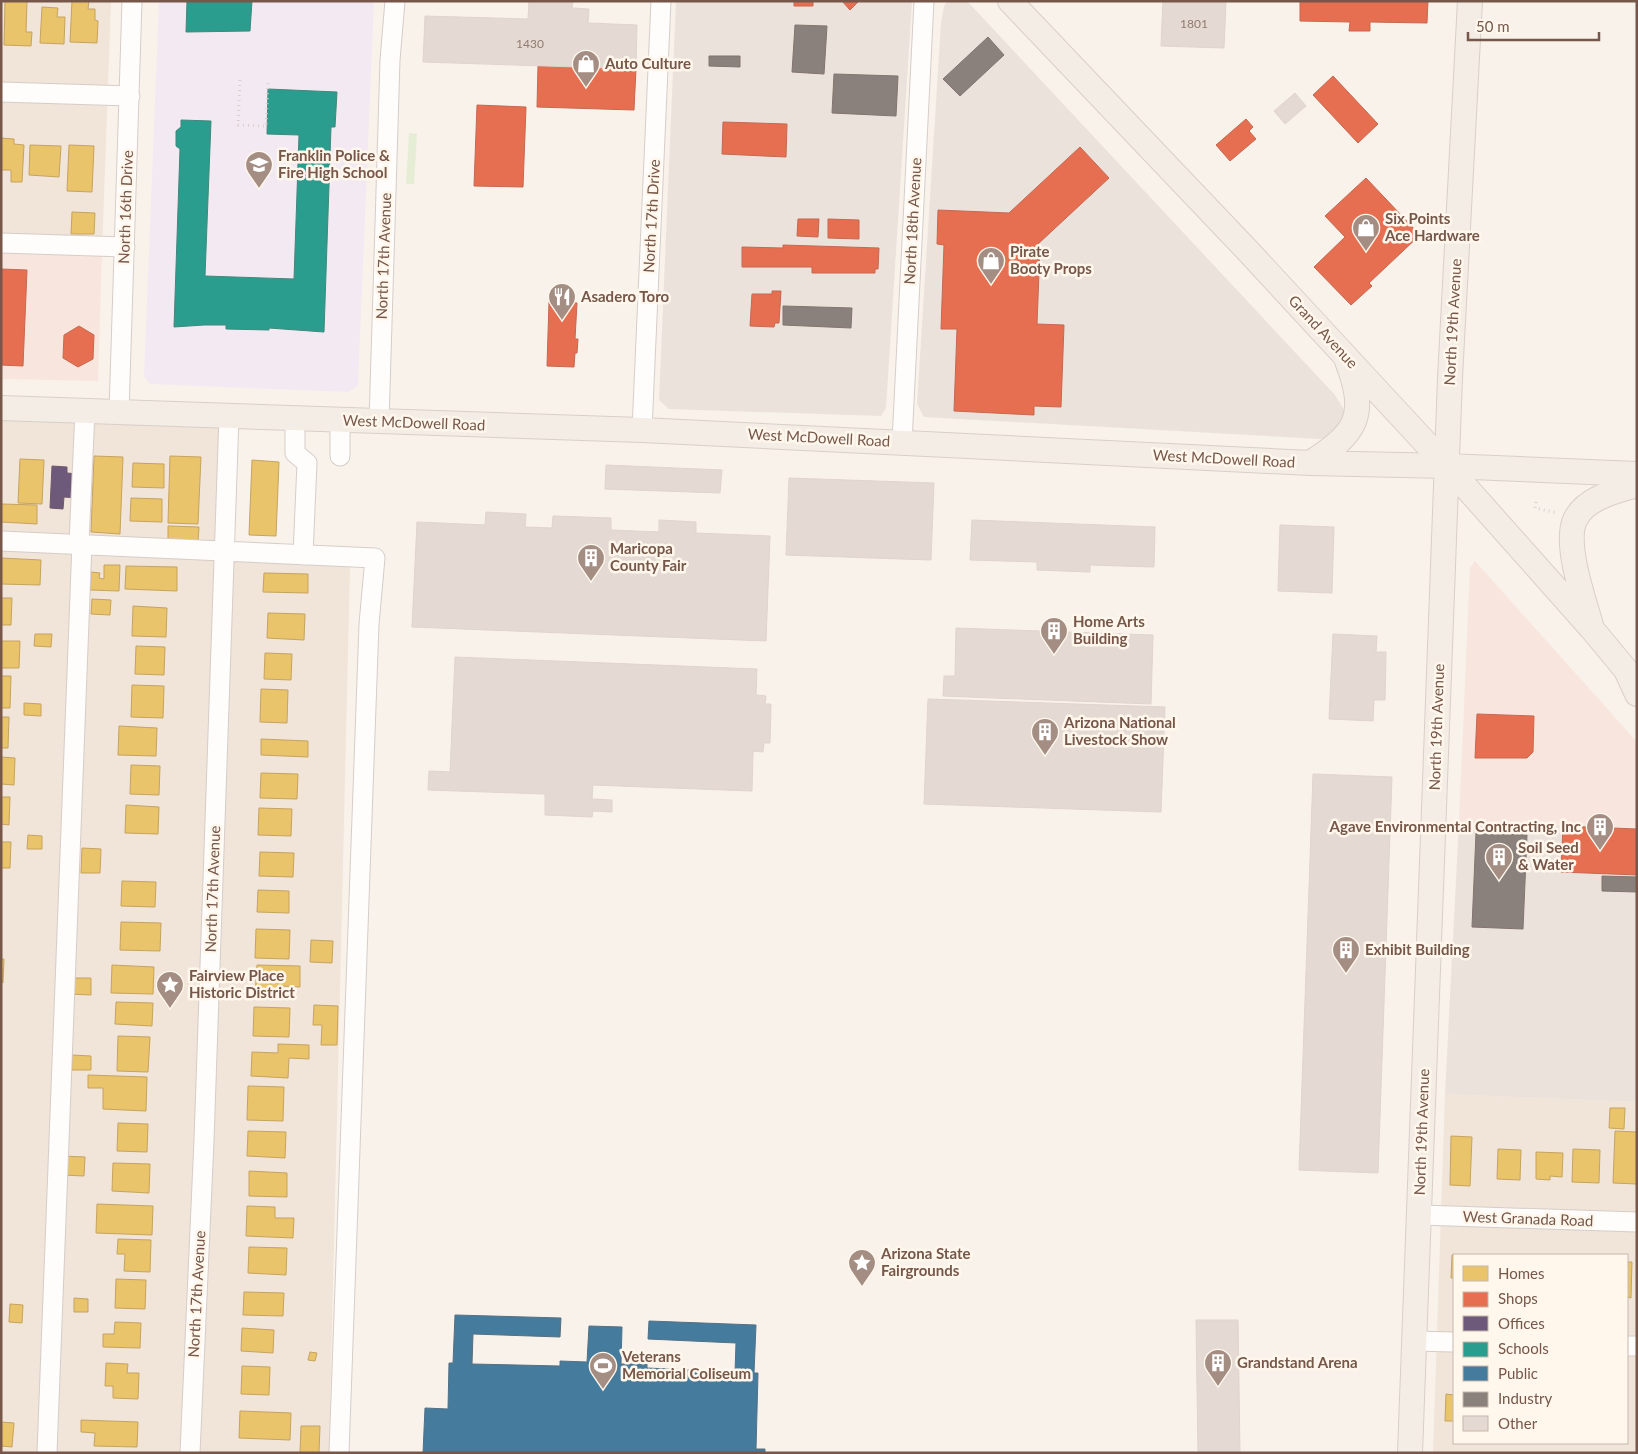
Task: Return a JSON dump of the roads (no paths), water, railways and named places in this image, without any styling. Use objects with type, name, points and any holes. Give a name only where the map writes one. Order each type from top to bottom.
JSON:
[{"type":"main road","name":"Grand Avenue","points":[[1010,1],[1447,466],[1632,673],[1637,694]]},
{"type":"main road","name":"North 19th Avenue","points":[[1410,1453],[1447,466],[1470,1]]},
{"type":"main road","points":[[1310,463],[1344,439],[1354,423],[1356,397],[1354,378],[1346,357]]},
{"type":"main road","name":"West McDowell Road","points":[[1,408],[642,430],[1310,463],[1447,466],[1637,474]]},
{"type":"main road","points":[[1592,629],[1574,554],[1572,538],[1574,521],[1580,513],[1596,500],[1637,485]]},
{"type":"street","name":"North 16th Drive","points":[[119,412],[132,1]]},
{"type":"street","name":"North 17th Avenue","points":[[379,422],[390,69],[395,1]]},
{"type":"street","name":"North 17th Drive","points":[[642,430],[661,1]]},
{"type":"street","name":"North 18th Avenue","points":[[902,442],[924,1]]},
{"type":"street","points":[[1,92],[130,96]]},
{"type":"street","points":[[1,243],[124,247]]},
{"type":"street","points":[[47,1453],[85,411]]},
{"type":"street","name":"North 17th Avenue","points":[[190,1453],[204,1140],[229,416]]},
{"type":"street","points":[[295,418],[295,453],[306,462],[303,555]]},
{"type":"street","points":[[340,420],[340,456]]},
{"type":"street","points":[[1,541],[80,543],[375,558],[369,624],[339,1453]]},
{"type":"street","name":"West Granada Road","points":[[1420,1215],[1637,1222]]},
{"type":"street","points":[[1413,1342],[1453,1342]]},
{"type":"place","name":"Auto Culture","points":[[586,88]]},
{"type":"place","name":"Franklin Police & Fire High School","points":[[259,189]]},
{"type":"place","name":"Six Points Ace Hardware","points":[[1366,252]]},
{"type":"place","name":"Pirate Booty Props","points":[[991,285]]},
{"type":"place","name":"Asadero Toro","points":[[562,321]]},
{"type":"place","name":"Maricopa County Fair","points":[[591,582]]},
{"type":"place","name":"Home Arts Building","points":[[1054,655]]},
{"type":"place","name":"Arizona National Livestock Show","points":[[1045,756]]},
{"type":"place","name":"Agave Environmental Contracting, Inc","points":[[1600,851]]},
{"type":"place","name":"Soil Seed & Water","points":[[1499,881]]},
{"type":"place","name":"Exhibit Building","points":[[1346,974]]},
{"type":"place","name":"Fairview Place Historic District","points":[[170,1009]]},
{"type":"place","name":"Arizona State Fairgrounds","points":[[862,1287]]},
{"type":"place","name":"Grandstand Arena","points":[[1218,1387]]},
{"type":"place","name":"Veterans Memorial Coliseum","points":[[603,1390]]}]
